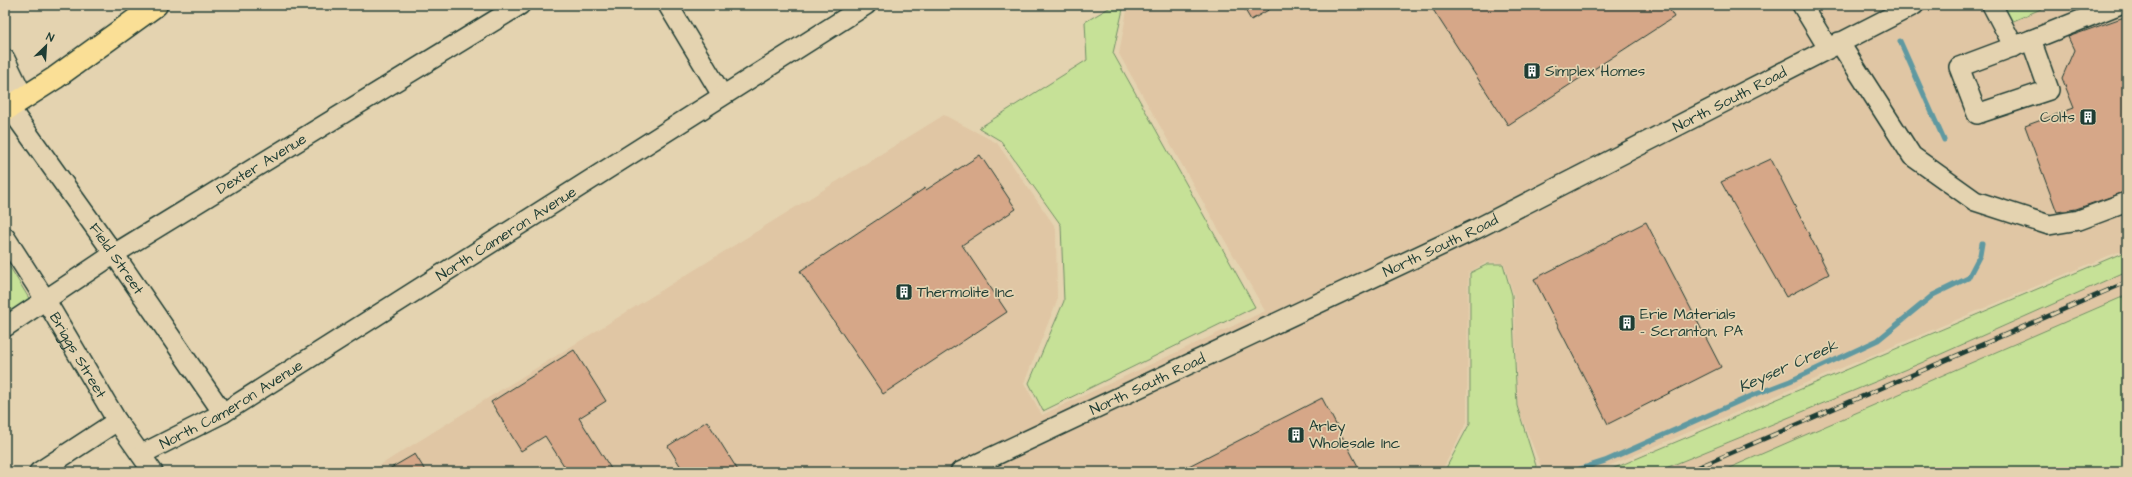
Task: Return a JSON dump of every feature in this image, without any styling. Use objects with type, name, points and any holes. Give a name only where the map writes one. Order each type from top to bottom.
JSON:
[{"type":"main road","points":[[12,105],[156,5]]},
{"type":"street","name":"Dexter Avenue","points":[[5,327],[114,254],[520,5]]},
{"type":"street","points":[[668,5],[722,95]]},
{"type":"street","name":"North Cameron Avenue","points":[[142,454],[223,412],[866,5]]},
{"type":"street","points":[[1802,5],[1833,45],[1912,156],[1975,201],[2049,225],[2079,220],[2127,202]]},
{"type":"street","name":"North South Road","points":[[960,472],[1476,229],[1833,45],[1914,5]]},
{"type":"street","points":[[1992,5],[2022,44],[2049,90],[1977,114],[1958,67],[2022,44],[2118,5]]},
{"type":"street","points":[[5,59],[12,105]]},
{"type":"street","name":"Field Street","points":[[12,105],[223,412]]},
{"type":"street","name":"Briggs Street","points":[[5,237],[45,299],[117,421],[142,454],[153,472]]},
{"type":"street","points":[[39,472],[117,421]]},
{"type":"shaded area","points":[[1128,5],[2127,5],[2127,248],[1594,472],[1543,472],[1518,408],[1514,296],[1504,263],[1487,262],[1468,273],[1467,422],[1441,472],[369,472],[944,115],[997,143],[1056,228],[1057,301],[1024,383],[1042,415],[1265,311],[1119,54]]},
{"type":"shaded area","points":[[2127,271],[2127,295],[1720,472],[1656,472],[1921,363]]},
{"type":"green space","points":[[1114,5],[1124,5],[1113,53],[1255,307],[1043,411],[1029,383],[1064,301],[1061,225],[1001,141],[979,128],[1087,60],[1085,22]]},
{"type":"green space","points":[[2003,5],[2050,5],[2011,22]]},
{"type":"green space","points":[[2127,251],[2127,271],[1921,363],[1656,472],[1605,472]]},
{"type":"green space","points":[[5,259],[30,300],[5,316]]},
{"type":"green space","points":[[1488,264],[1503,264],[1512,295],[1517,406],[1538,472],[1444,472],[1470,423],[1470,273]]},
{"type":"green space","points":[[2127,295],[2127,472],[1720,472]]},
{"type":"building","points":[[1242,5],[1277,5],[1251,20]]},
{"type":"building","name":"Simplex Homes","points":[[1430,5],[1667,5],[1674,17],[1508,125]]},
{"type":"building","name":"Colts","points":[[2127,16],[2127,191],[2076,209],[2057,212],[2025,126],[2074,108],[2062,78],[2074,50],[2068,37]]},
{"type":"building","name":"Thermolite Inc","points":[[980,155],[1016,209],[962,245],[1007,312],[883,394],[800,271],[925,188],[926,190]]},
{"type":"building","points":[[1771,159],[1829,274],[1786,297],[1721,182]]},
{"type":"building","name":"Erie Materials - Scranton, PA","points":[[1646,222],[1721,367],[1608,424],[1534,279]]},
{"type":"building","points":[[574,350],[606,401],[579,418],[613,472],[568,472],[545,436],[521,451],[491,402]]},
{"type":"building","name":"Arley Wholesale Inc","points":[[1322,398],[1361,472],[1177,472]]},
{"type":"building","points":[[707,421],[739,472],[684,472],[668,446]]},
{"type":"building","points":[[415,454],[426,472],[384,472]]},
{"type":"waterway","name":"Keyser Creek","points":[[1900,41],[1944,140]]},
{"type":"waterway","name":"Keyser Creek","points":[[1571,472],[1605,461],[1751,396],[1790,381],[1878,340],[1933,295],[1968,278],[1980,255],[1982,243]]},
{"type":"railway","points":[[1687,472],[2127,282]]},
{"type":"place","name":"Simplex Homes","points":[[1532,71]]},
{"type":"place","name":"Colts","points":[[2088,117]]},
{"type":"place","name":"Thermolite Inc","points":[[904,292]]},
{"type":"place","name":"Erie Materials - Scranton, PA","points":[[1627,323]]},
{"type":"place","name":"Arley Wholesale Inc","points":[[1296,435]]}]
